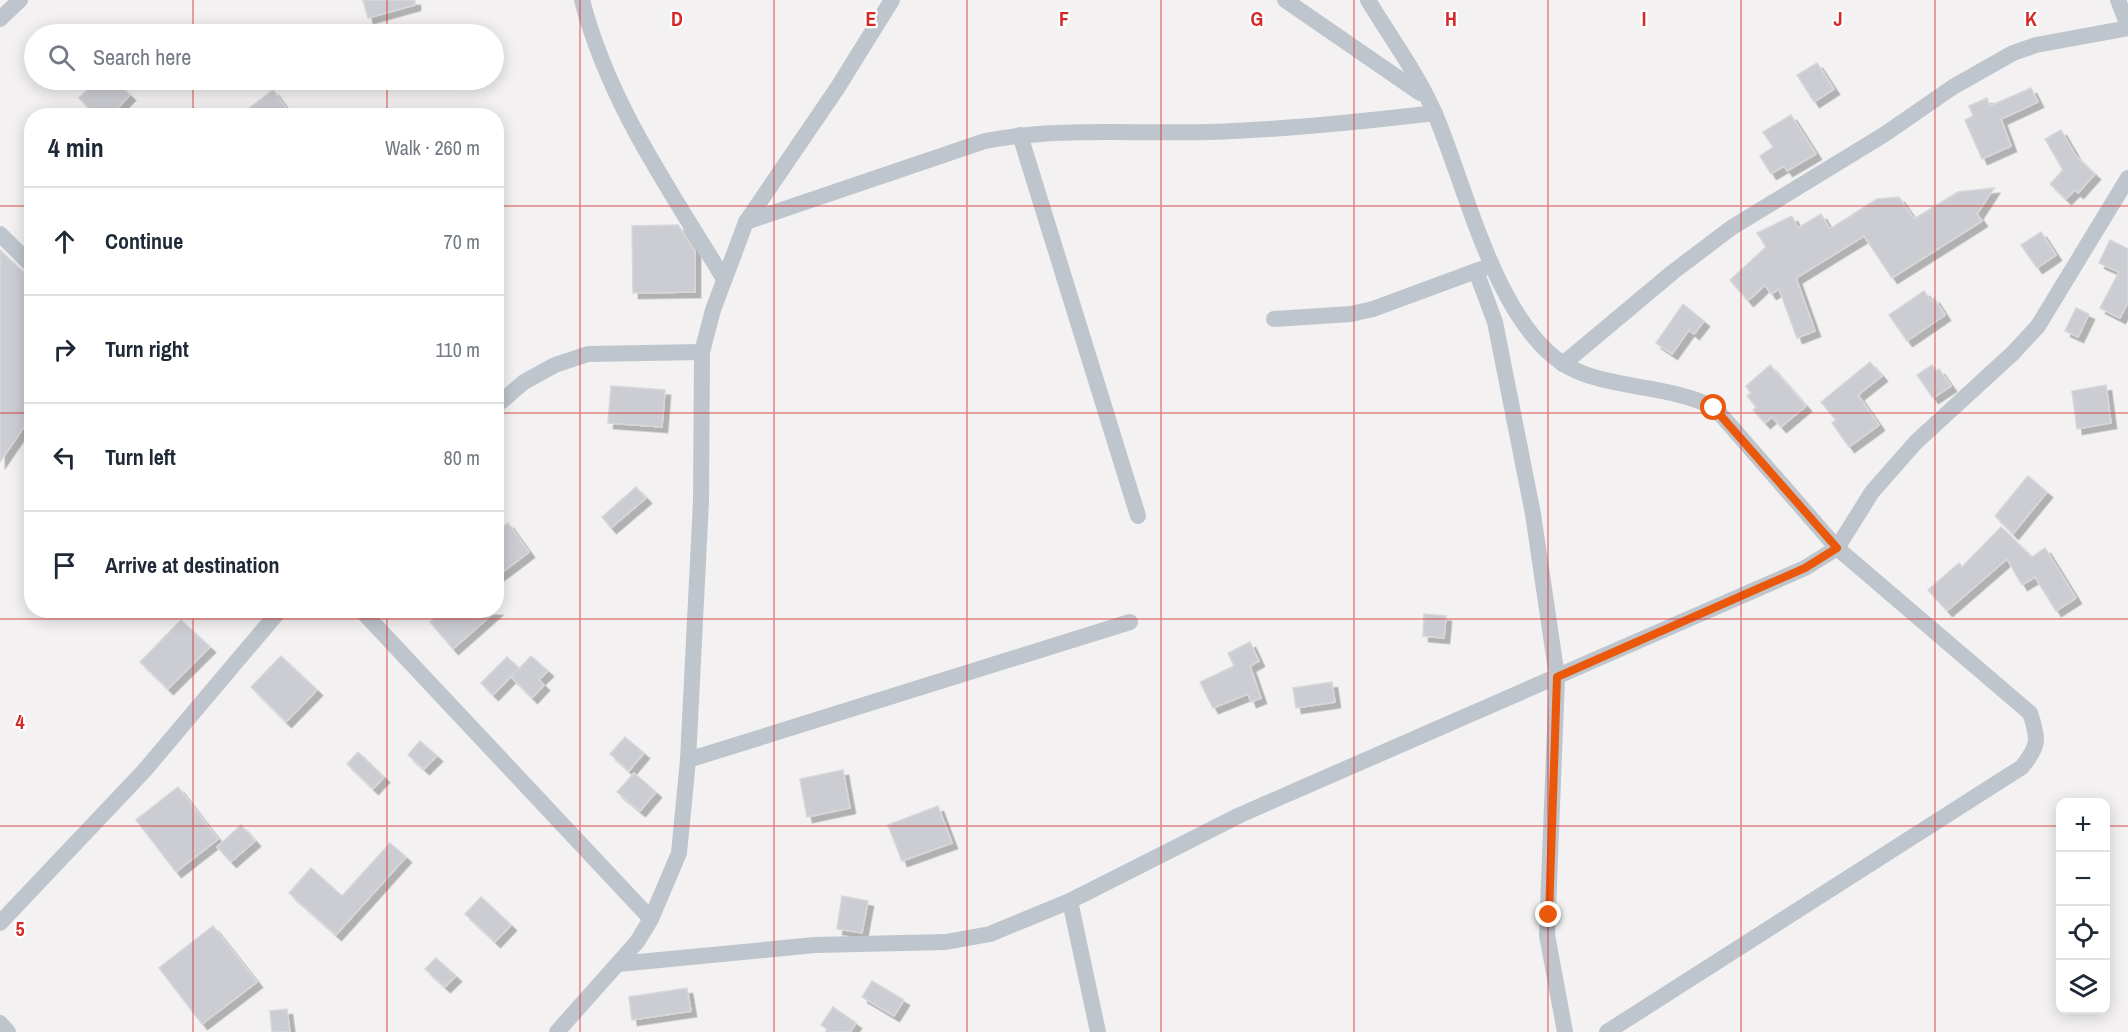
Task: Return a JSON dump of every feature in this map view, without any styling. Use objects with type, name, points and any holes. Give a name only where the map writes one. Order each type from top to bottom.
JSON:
[{"type":"street","points":[[0,19],[20,0]]},
{"type":"street","points":[[582,0],[593,41],[616,98],[724,279]]},
{"type":"street","points":[[557,1032],[618,964],[651,920],[679,853],[688,760],[701,501],[702,352],[724,279],[746,222],[838,87],[892,0]]},
{"type":"street","points":[[1285,0],[1426,97]]},
{"type":"street","points":[[1368,0],[1435,113],[1493,264],[1515,311],[1548,351],[1563,364],[1589,375],[1694,397],[1714,408],[1837,548],[2030,713],[2036,731],[2036,750],[2022,767],[1607,1032]]},
{"type":"street","points":[[1563,364],[1673,272],[1731,228],[1885,134],[1953,87],[2013,53],[2036,45],[2128,27],[2118,0]]},
{"type":"street","points":[[746,222],[985,141],[1020,135],[1312,127],[1435,113]]},
{"type":"street","points":[[1020,135],[1138,516]]},
{"type":"street","points":[[618,964],[815,945],[946,942],[990,934],[1070,901],[1240,815],[1805,568],[1837,548],[1872,492],[1916,442],[2013,353],[2038,326],[2128,178]]},
{"type":"street","points":[[0,234],[24,258]]},
{"type":"street","points":[[1274,319],[1351,314],[1373,309],[1493,264]]},
{"type":"street","points":[[1476,271],[1486,292],[1497,332],[1533,514],[1557,677],[1547,935],[1565,1032]]},
{"type":"street","points":[[504,399],[524,382],[555,365],[588,354],[702,352]]},
{"type":"street","points":[[0,923],[144,771],[273,618]]},
{"type":"street","points":[[369,618],[651,920]]},
{"type":"street","points":[[688,760],[1130,622]]},
{"type":"street","points":[[1070,901],[1098,1032]]},
{"type":"street","points":[[0,1023],[8,1032]]},
{"type":"building","points":[[363,0],[415,0],[415,5],[368,18]]},
{"type":"building","points":[[1817,63],[1834,89],[1814,102],[1797,75]]},
{"type":"building","points":[[2031,88],[2038,102],[2001,119],[2011,146],[1982,159],[1965,120],[1973,116],[1969,106],[1987,98],[1990,106]]},
{"type":"building","points":[[87,90],[125,90],[130,95],[118,108],[89,108],[79,98]]},
{"type":"building","points":[[273,90],[286,108],[249,108]]},
{"type":"building","points":[[1791,115],[1816,154],[1787,171],[1784,166],[1771,174],[1760,156],[1773,147],[1763,132]]},
{"type":"building","points":[[2061,130],[2076,156],[2095,174],[2078,193],[2075,190],[2066,199],[2050,184],[2063,170],[2045,139]]},
{"type":"building","points":[[1994,188],[1977,214],[1982,221],[1892,278],[1864,236],[1796,278],[1815,331],[1797,338],[1779,289],[1771,294],[1765,285],[1748,301],[1730,280],[1766,247],[1757,233],[1792,216],[1798,228],[1821,214],[1830,229],[1877,199],[1899,197],[1914,219],[1958,192]]},
{"type":"building","points":[[678,225],[695,251],[695,292],[633,293],[632,226]]},
{"type":"building","points":[[2041,232],[2056,255],[2037,268],[2021,245]]},
{"type":"building","points":[[2110,240],[2128,249],[2128,302],[2120,318],[2100,308],[2119,272],[2099,263]]},
{"type":"building","points":[[0,250],[24,272],[24,427],[0,462]]},
{"type":"building","points":[[1924,291],[1931,301],[1934,298],[1945,315],[1907,341],[1889,315]]},
{"type":"building","points":[[1683,304],[1704,321],[1694,334],[1689,330],[1672,354],[1656,343]]},
{"type":"building","points":[[2076,308],[2089,314],[2078,337],[2065,331]]},
{"type":"building","points":[[1870,362],[1882,376],[1858,395],[1879,425],[1849,447],[1832,423],[1836,420],[1821,402]]},
{"type":"building","points":[[1770,365],[1806,406],[1781,427],[1772,417],[1765,423],[1753,410],[1756,407],[1747,396],[1751,393],[1746,386]]},
{"type":"building","points":[[1932,365],[1936,371],[1939,369],[1951,386],[1933,398],[1917,375]]},
{"type":"building","points":[[2106,385],[2111,423],[2077,429],[2072,391]]},
{"type":"building","points":[[611,386],[665,390],[662,427],[608,423]]},
{"type":"building","points":[[2028,476],[2047,492],[2013,534],[1995,516]]},
{"type":"building","points":[[636,487],[646,498],[611,528],[602,517]]},
{"type":"building","points":[[508,523],[529,552],[504,571],[504,526]]},
{"type":"building","points":[[2001,527],[2032,557],[2045,548],[2076,598],[2056,611],[2035,577],[2022,585],[2007,559],[1947,611],[1928,590],[1959,563],[1962,567]]},
{"type":"building","points":[[1424,614],[1446,616],[1444,638],[1423,636]]},
{"type":"building","points":[[434,618],[488,618],[453,649],[430,622]]},
{"type":"building","points":[[181,620],[210,647],[168,689],[140,662]]},
{"type":"building","points":[[1250,642],[1259,661],[1250,666],[1261,698],[1251,702],[1248,694],[1213,708],[1200,682],[1234,666],[1228,653]]},
{"type":"building","points":[[281,656],[317,690],[286,722],[251,687]]},
{"type":"building","points":[[531,656],[548,671],[539,680],[544,685],[532,698],[511,677]]},
{"type":"building","points":[[507,657],[519,668],[493,695],[481,683]]},
{"type":"building","points":[[1332,682],[1335,702],[1296,708],[1293,688]]},
{"type":"building","points":[[625,737],[644,753],[629,771],[610,754]]},
{"type":"building","points":[[420,741],[437,756],[424,769],[408,755]]},
{"type":"building","points":[[358,752],[384,777],[373,789],[347,764]]},
{"type":"building","points":[[843,770],[850,808],[807,817],[800,779]]},
{"type":"building","points":[[634,773],[656,792],[640,811],[617,792]]},
{"type":"building","points":[[178,787],[218,839],[176,872],[136,820]]},
{"type":"building","points":[[938,806],[952,843],[902,861],[888,825]]},
{"type":"building","points":[[241,825],[255,841],[231,862],[217,847]]},
{"type":"building","points":[[390,843],[406,857],[336,935],[289,893],[311,868],[342,896]]},
{"type":"building","points":[[842,896],[868,901],[862,933],[837,929]]},
{"type":"building","points":[[481,897],[511,925],[495,942],[465,914]]},
{"type":"building","points":[[213,926],[257,982],[202,1024],[159,968]]},
{"type":"building","points":[[436,958],[456,976],[445,987],[425,969]]},
{"type":"building","points":[[872,981],[904,1000],[894,1016],[862,997]]},
{"type":"building","points":[[687,988],[691,1011],[632,1020],[629,997]]},
{"type":"building","points":[[833,1007],[856,1023],[850,1032],[831,1032],[821,1025]]},
{"type":"building","points":[[287,1009],[290,1032],[272,1032],[270,1011]]},
{"type":"route","points":[[1549,915],[1557,677],[1805,568],[1837,548],[1731,424],[1714,408]]}]
